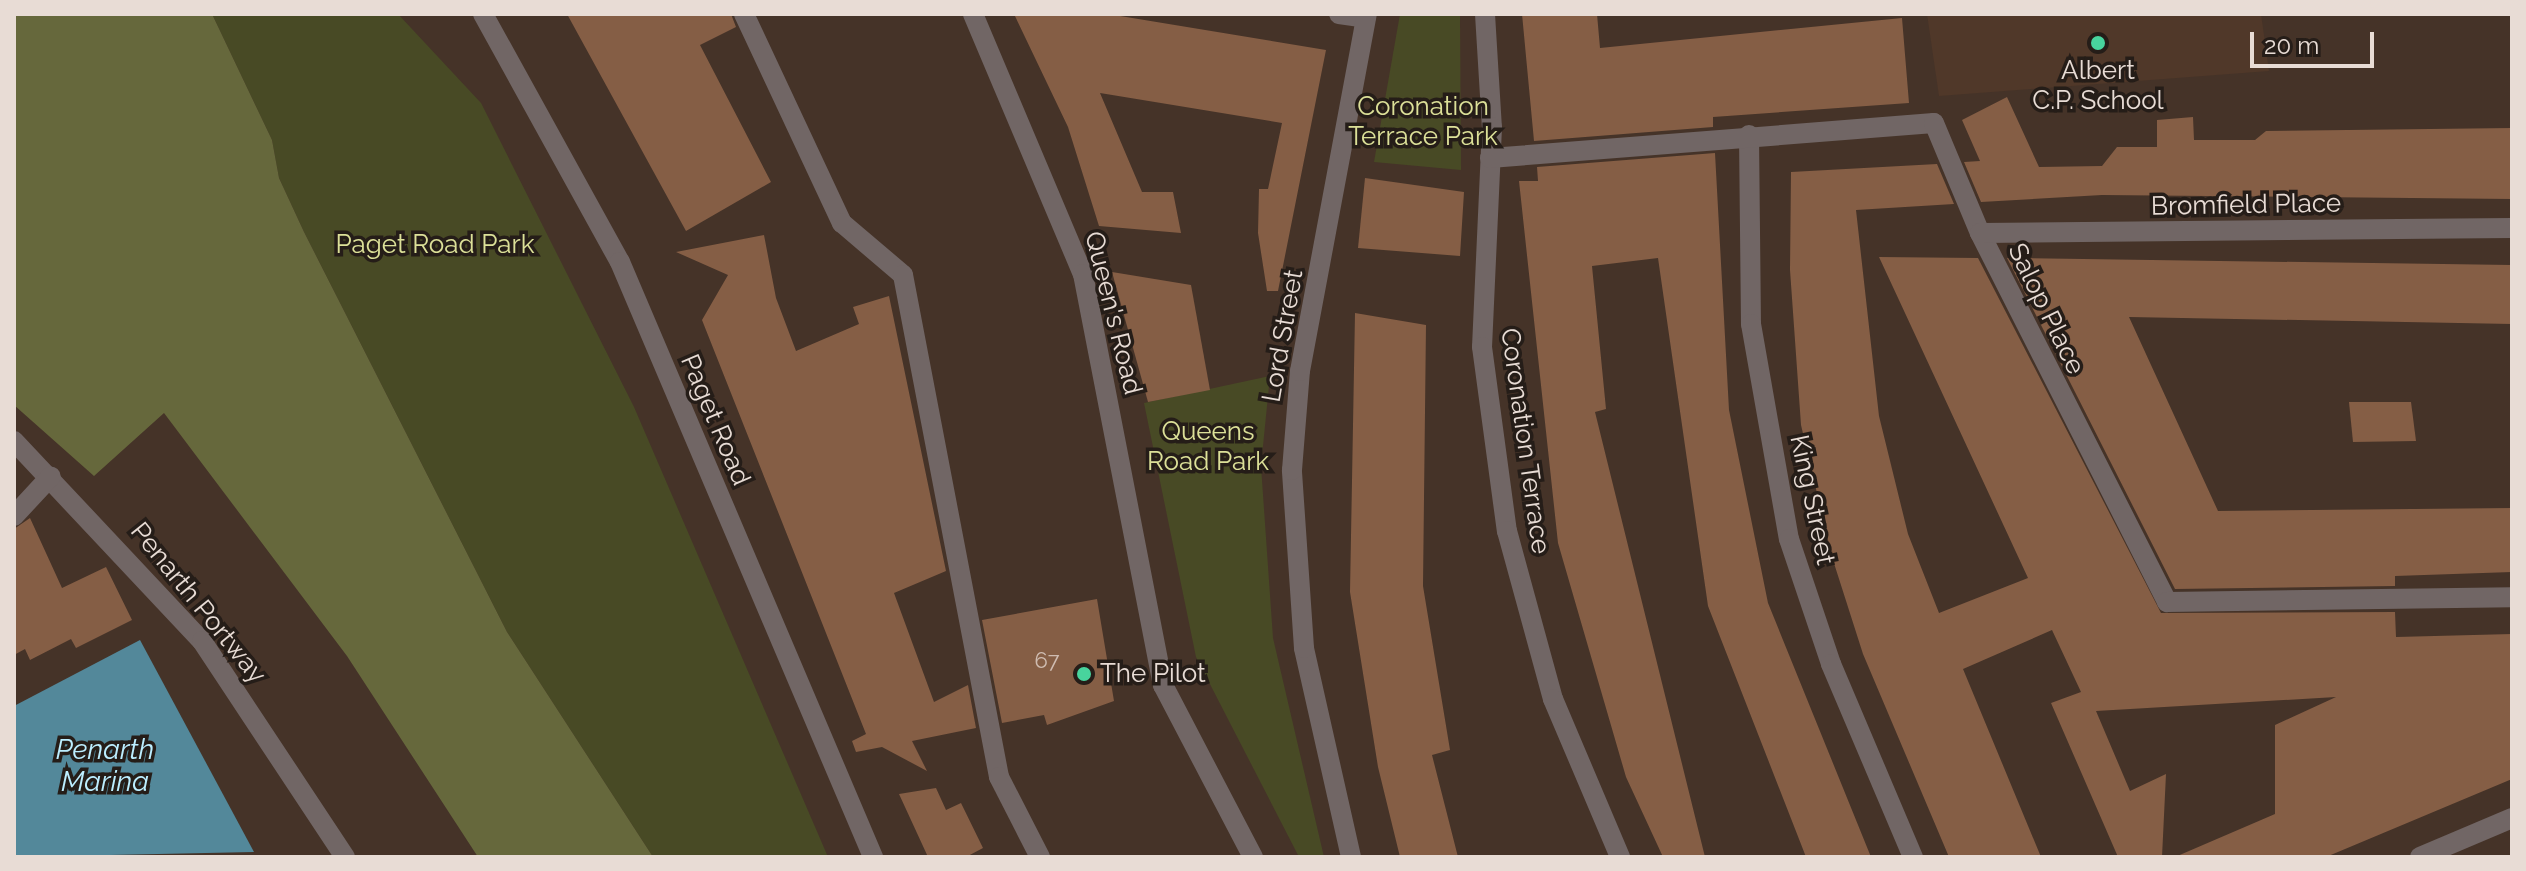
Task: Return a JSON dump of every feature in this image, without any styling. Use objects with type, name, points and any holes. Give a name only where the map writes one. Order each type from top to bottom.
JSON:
[{"type":"street","name":"Paget Road","points":[[483,14],[620,262],[873,857]]},
{"type":"street","points":[[744,14],[842,223],[903,275],[996,762],[1040,857]]},
{"type":"street","name":"Queen's Road","points":[[973,14],[1083,274],[1163,685],[1253,857]]},
{"type":"street","points":[[1339,14],[1367,16]]},
{"type":"street","name":"Coronation Terrace","points":[[1485,14],[1490,158],[1482,347],[1507,531],[1553,699],[1620,857]]},
{"type":"street","name":"Lord Street","points":[[1351,857],[1304,648],[1292,470],[1300,371],[1367,16]]},
{"type":"street","name":"Salop Place","points":[[1490,158],[1749,135],[1934,123],[1980,233],[2167,602],[2512,597]]},
{"type":"street","name":"King Street","points":[[1749,135],[1751,324],[1789,539],[1831,664],[1913,857]]},
{"type":"street","name":"Bromfield Place","points":[[1980,233],[2512,228]]},
{"type":"street","name":"Penarth Portway","points":[[14,441],[51,476],[202,641],[345,857]]},
{"type":"street","points":[[14,516],[51,476]]},
{"type":"street","points":[[2420,857],[2512,818]]},
{"type":"shaded area","name":"Albert C.P. School","points":[[1927,14],[2261,14],[2269,71],[1939,96]]},
{"type":"green space","points":[[14,14],[212,14],[272,140],[279,178],[304,232],[507,632],[653,857],[478,857],[347,656],[164,413],[94,476],[14,405]]},
{"type":"green space","name":"Paget Road Park","points":[[212,14],[398,14],[481,103],[634,407],[828,857],[653,857],[507,632],[304,232],[279,178],[272,140]]},
{"type":"green space","name":"Coronation Terrace Park","points":[[1400,14],[1460,14],[1461,170],[1374,162]]},
{"type":"green space","name":"Queens Road Park","points":[[1270,376],[1261,466],[1273,638],[1324,857],[1299,857],[1196,657],[1144,403]]},
{"type":"water","name":"Penarth Marina","points":[[140,640],[254,852],[14,857],[14,706]]},
{"type":"building","points":[[567,14],[731,14],[736,27],[700,45],[771,182],[686,231]]},
{"type":"building","points":[[1014,14],[1108,14],[1326,50],[1278,291],[1267,291],[1258,233],[1259,189],[1268,189],[1282,123],[1100,93],[1142,192],[1173,192],[1181,233],[1099,226],[1068,127]]},
{"type":"building","points":[[1522,14],[1597,14],[1600,48],[1902,18],[1909,103],[1713,117],[1713,127],[1534,141]]},
{"type":"building","points":[[2007,97],[2039,167],[2102,166],[2117,147],[2157,147],[2157,120],[2193,117],[2194,140],[2255,140],[2266,131],[2512,128],[2512,199],[2102,195],[1981,202],[1964,162],[1980,161],[1962,120]]},
{"type":"building","points":[[1715,153],[1729,410],[1768,603],[1871,857],[1806,857],[1708,606],[1658,258],[1592,266],[1606,409],[1595,412],[1705,857],[1663,857],[1626,777],[1558,543],[1519,181],[1538,181],[1537,167]]},
{"type":"building","points":[[1937,164],[1954,204],[1856,210],[1879,416],[1908,534],[1939,613],[2028,578],[1879,257],[1978,258],[2161,613],[2395,612],[2396,637],[2512,634],[2512,779],[2326,857],[2175,857],[2275,814],[2275,725],[2336,697],[2096,711],[2130,791],[2166,774],[2162,857],[2118,857],[2051,703],[2081,692],[2052,630],[1963,669],[2041,857],[1949,857],[1863,654],[1832,557],[1801,425],[1790,270],[1791,172]]},
{"type":"building","points":[[1365,178],[1464,192],[1460,256],[1358,248]]},
{"type":"building","points":[[764,235],[776,298],[796,351],[859,324],[853,307],[889,296],[946,571],[894,593],[934,702],[968,685],[976,728],[912,741],[927,771],[882,747],[856,752],[852,741],[866,734],[702,320],[728,275],[676,252]]},
{"type":"building","points":[[2007,258],[2512,265],[2512,324],[2129,317],[2218,511],[2512,508],[2512,572],[2395,576],[2395,586],[2175,589]]},
{"type":"building","points":[[1112,272],[1191,285],[1210,390],[1148,402]]},
{"type":"building","points":[[1355,313],[1426,325],[1423,586],[1450,750],[1432,755],[1458,857],[1400,857],[1378,767],[1350,592]]},
{"type":"building","points":[[2349,402],[2411,402],[2416,441],[2353,442]]},
{"type":"building","points":[[30,518],[62,588],[106,567],[132,620],[76,648],[71,639],[30,660],[25,649],[14,655],[14,529]]},
{"type":"building","points":[[1097,599],[1114,701],[1047,725],[1044,715],[1002,723],[982,620]]},
{"type":"building","points":[[936,788],[946,810],[961,803],[983,848],[966,857],[928,857],[899,794]]},
{"type":"place","name":"Albert C.P. School","points":[[2098,43]]},
{"type":"place","name":"The Pilot","points":[[1084,674]]}]
